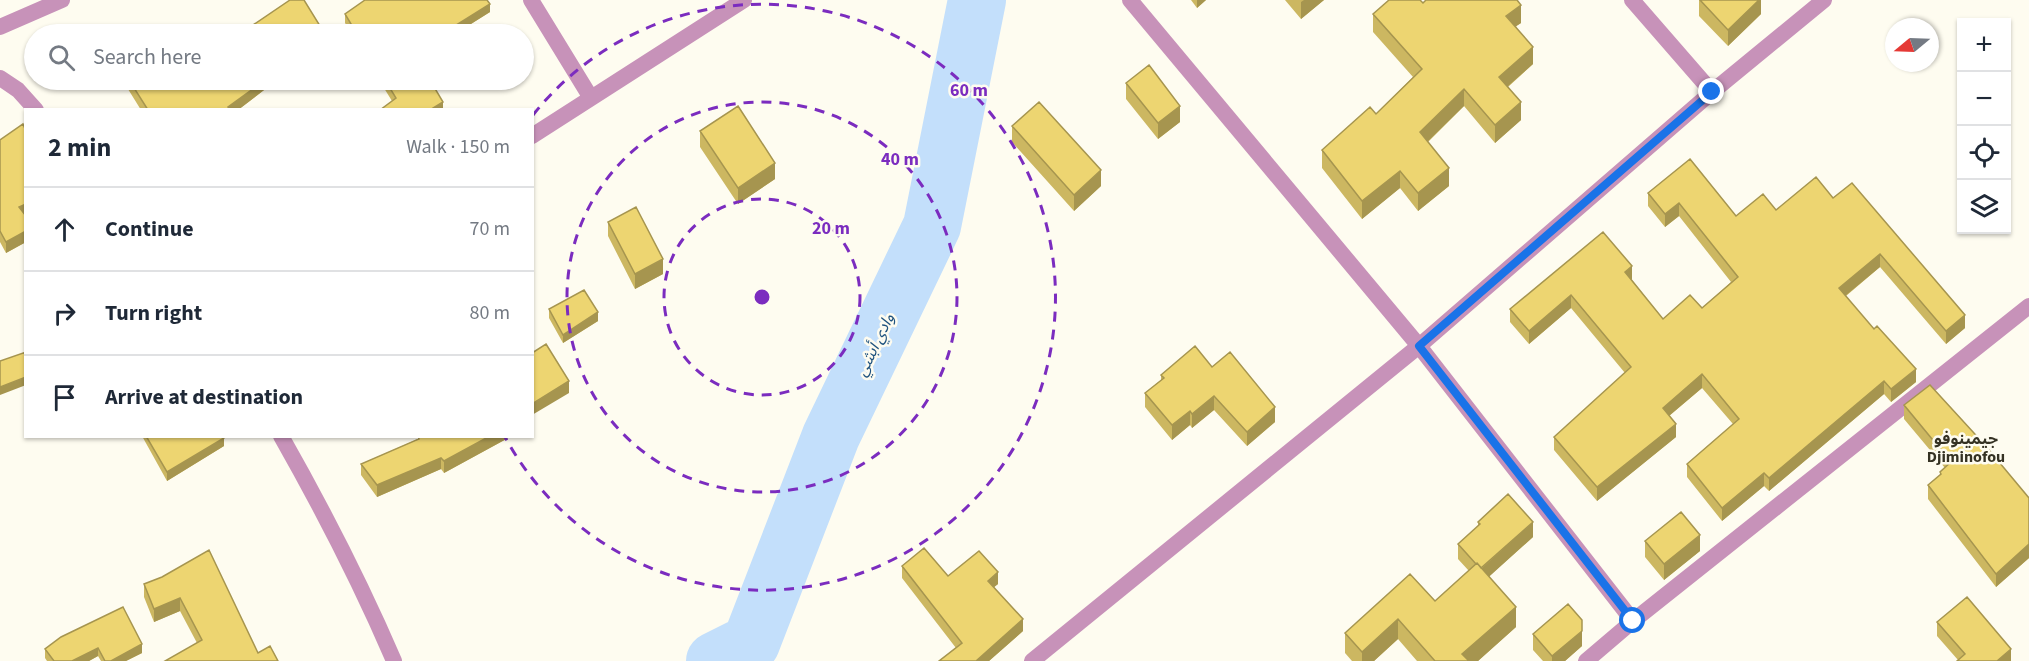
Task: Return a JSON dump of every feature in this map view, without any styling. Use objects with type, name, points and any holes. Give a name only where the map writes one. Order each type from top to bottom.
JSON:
[{"type":"street","points":[[0,27],[62,0]]},
{"type":"street","points":[[531,0],[591,98]]},
{"type":"street","points":[[534,135],[744,0]]},
{"type":"street","points":[[1131,0],[1419,346],[1633,621]]},
{"type":"street","points":[[1632,0],[1712,92]]},
{"type":"street","points":[[1032,661],[1419,346],[1712,92],[1824,0]]},
{"type":"street","points":[[0,78],[18,90],[34,108]]},
{"type":"street","points":[[1586,661],[1633,621],[2029,306]]},
{"type":"street","points":[[282,438],[361,585],[394,661]]},
{"type":"building","points":[[290,0],[304,0],[319,24],[254,24]]},
{"type":"building","points":[[365,0],[487,0],[490,4],[458,24],[351,24],[345,14]]},
{"type":"building","points":[[1389,0],[1420,0],[1423,3],[1426,0],[1517,0],[1521,5],[1506,16],[1533,47],[1499,77],[1521,102],[1495,125],[1464,89],[1420,132],[1449,168],[1418,193],[1400,171],[1362,201],[1322,150],[1370,107],[1376,114],[1422,69],[1373,14]]},
{"type":"building","points":[[1700,0],[1759,0],[1728,30]]},
{"type":"building","points":[[1149,65],[1180,106],[1158,123],[1126,83]]},
{"type":"building","points":[[135,90],[251,90],[228,108],[147,108]]},
{"type":"building","points":[[391,90],[436,90],[443,102],[433,108],[383,108],[396,98]]},
{"type":"building","points":[[1039,102],[1101,170],[1074,195],[1012,126]]},
{"type":"building","points":[[738,106],[775,163],[738,188],[700,131]]},
{"type":"building","points":[[23,124],[24,205],[19,207],[24,213],[24,232],[6,242],[0,231],[0,140]]},
{"type":"building","points":[[1690,159],[1736,216],[1763,194],[1776,210],[1816,177],[1833,198],[1852,183],[1965,315],[1946,331],[1880,254],[1839,288],[1874,329],[1877,326],[1916,369],[1891,389],[1884,381],[1769,478],[1764,473],[1722,508],[1687,464],[1739,419],[1702,374],[1663,408],[1676,424],[1597,487],[1554,437],[1631,367],[1571,295],[1529,331],[1510,309],[1603,232],[1632,266],[1625,272],[1663,319],[1690,295],[1702,308],[1738,277],[1679,203],[1665,214],[1648,193]]},
{"type":"building","points":[[636,207],[663,259],[635,274],[608,222]]},
{"type":"building","points":[[584,290],[598,312],[563,335],[549,309]]},
{"type":"building","points":[[546,344],[569,381],[534,403],[534,352]]},
{"type":"building","points":[[1195,346],[1212,367],[1230,352],[1275,407],[1247,432],[1214,396],[1192,414],[1190,411],[1172,425],[1145,393],[1164,378],[1161,375]]},
{"type":"building","points":[[24,353],[24,378],[0,387],[0,361]]},
{"type":"building","points":[[1930,385],[2029,498],[2029,544],[1996,574],[1928,485],[1951,462],[1904,405]]},
{"type":"building","points":[[147,438],[224,438],[167,472]]},
{"type":"building","points":[[486,438],[444,461],[441,458],[377,485],[361,464],[419,439]]},
{"type":"building","points":[[1508,494],[1533,522],[1481,568],[1458,544]]},
{"type":"building","points":[[1681,512],[1700,535],[1664,564],[1645,541]]},
{"type":"building","points":[[924,548],[948,576],[979,551],[998,572],[988,581],[1023,619],[976,661],[939,661],[962,643],[902,566]]},
{"type":"building","points":[[209,550],[258,653],[270,646],[278,661],[165,661],[202,640],[180,598],[154,609],[144,584],[162,577]]},
{"type":"building","points":[[1477,563],[1516,607],[1462,654],[1469,661],[1435,661],[1398,619],[1362,652],[1345,633],[1410,574],[1435,601]]},
{"type":"building","points":[[1967,597],[2011,649],[1997,661],[1957,661],[1965,654],[1937,622]]},
{"type":"building","points":[[1568,604],[1582,620],[1582,631],[1552,656],[1533,634]]},
{"type":"building","points":[[123,607],[142,644],[111,661],[105,661],[98,648],[72,661],[54,661],[45,649],[61,637]]},
{"type":"waterway","name":"وادي أبشي","points":[[715,661],[751,643],[831,436],[932,226],[977,0]]},
{"type":"district","name":"جيمينوفو Djiminofou","points":[[1966,448]]},
{"type":"route","points":[[1633,621],[1419,346],[1712,92]]}]
